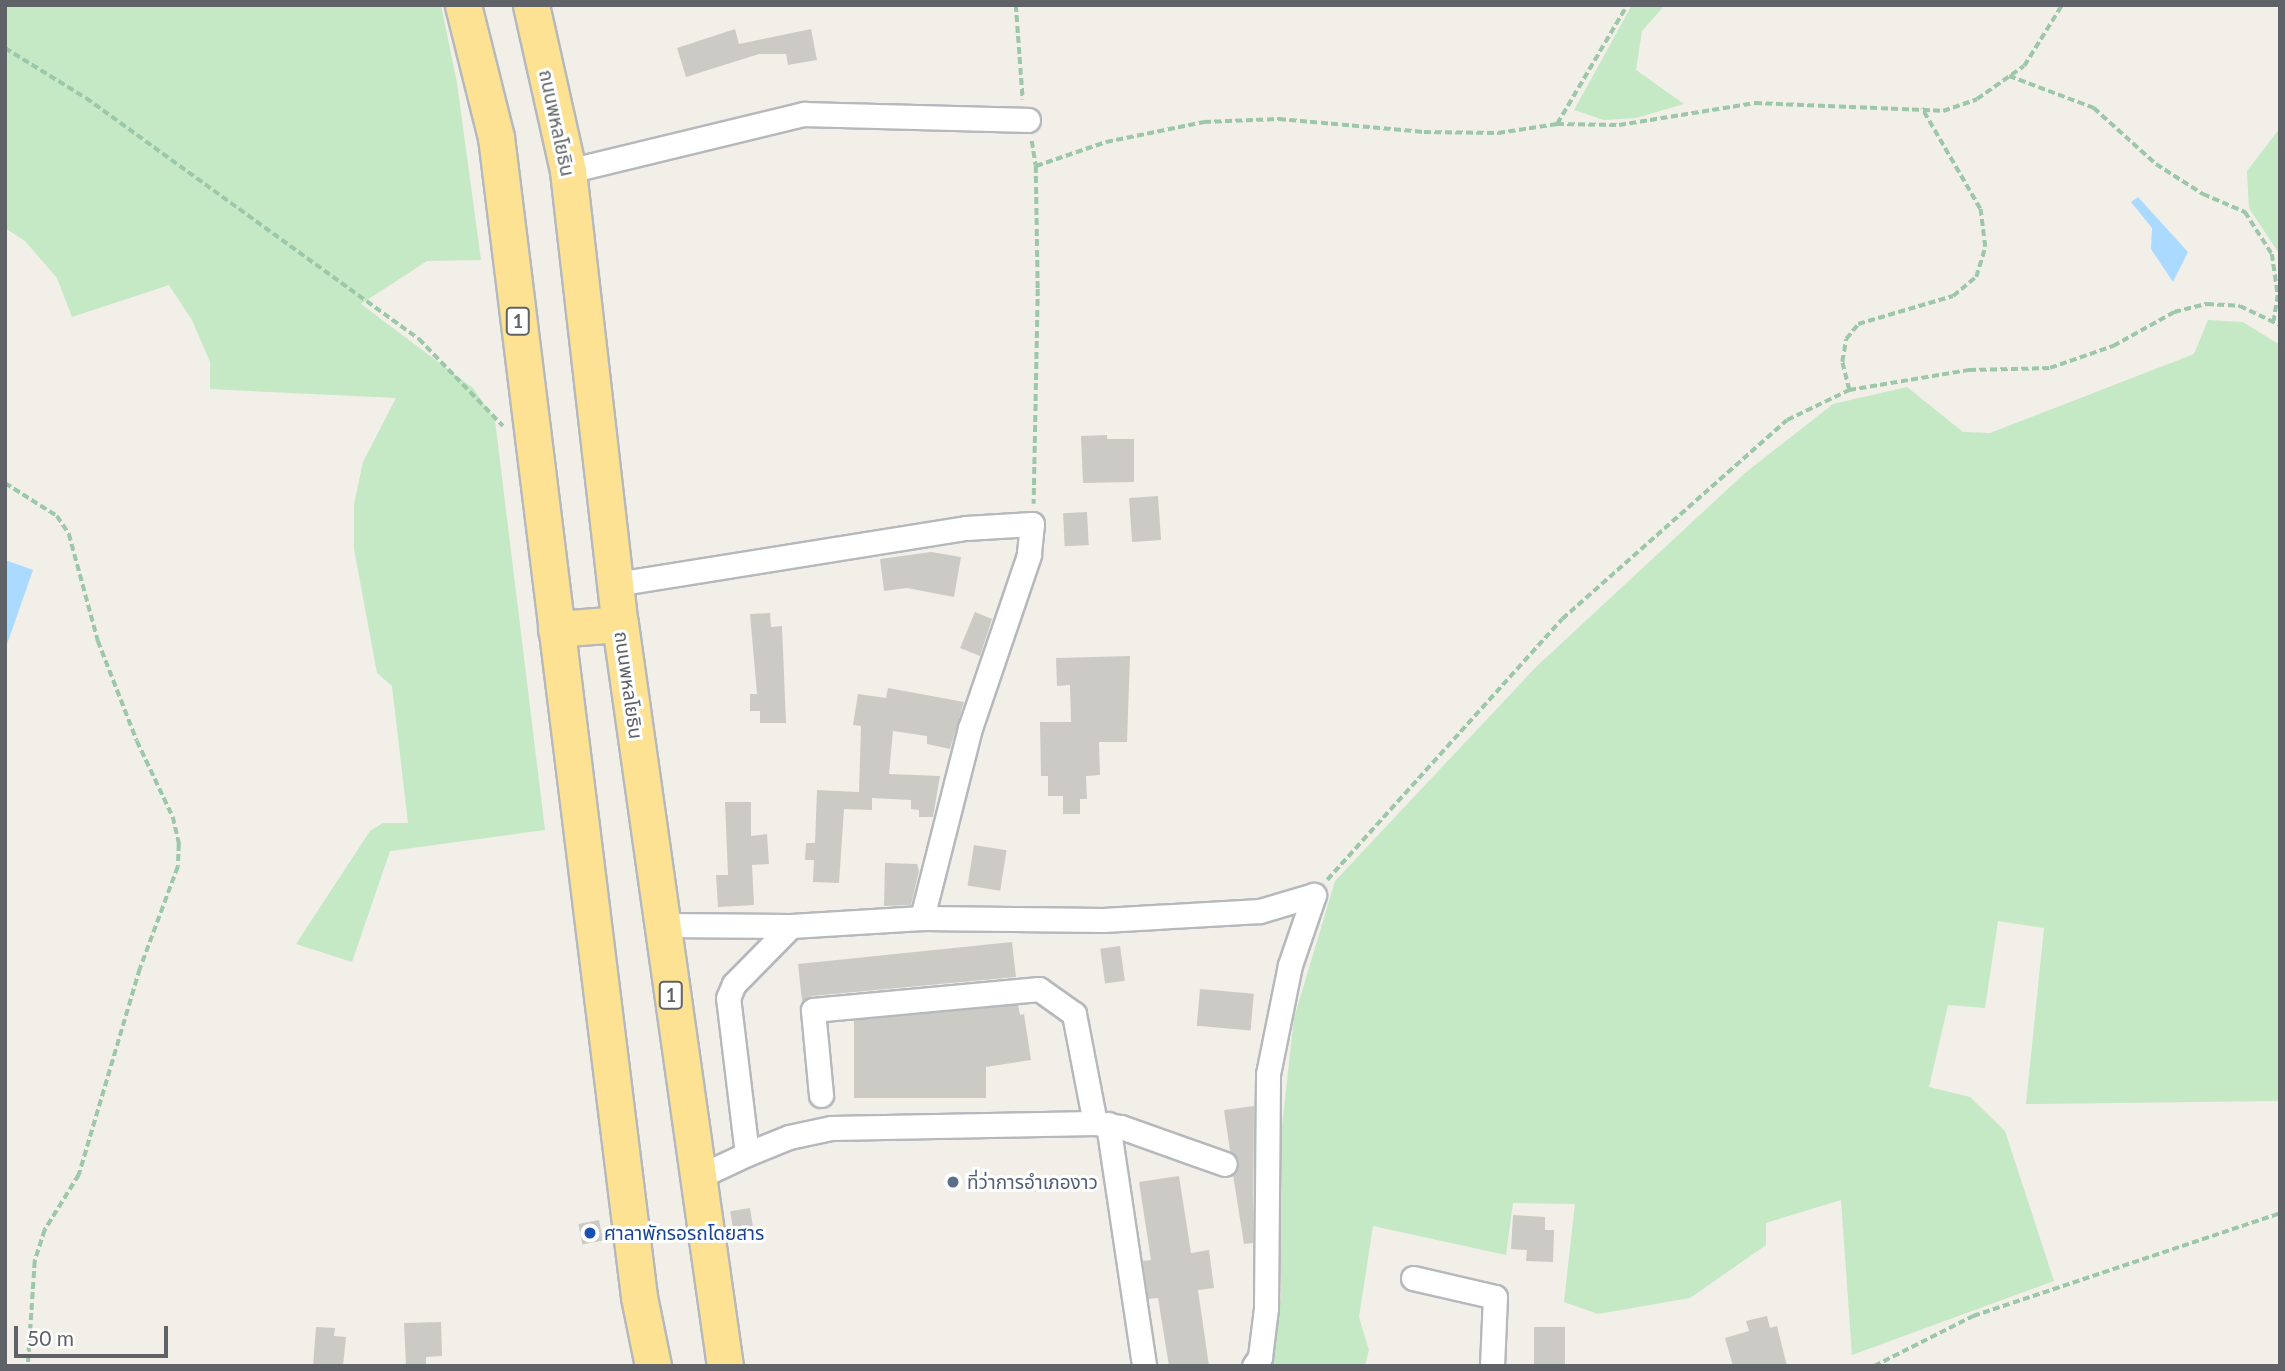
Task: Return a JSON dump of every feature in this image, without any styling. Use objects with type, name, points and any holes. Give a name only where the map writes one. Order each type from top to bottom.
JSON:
[{"type":"highway","name":"1","points":[[463,5],[496,137],[639,1297],[653,1366]]},
{"type":"highway","name":"ถนนพหลโยธิน","points":[[531,5],[568,171],[620,624],[725,1366]]},
{"type":"highway","points":[[556,629],[620,624]]},
{"type":"street","points":[[568,171],[804,114],[1028,120]]},
{"type":"street","points":[[616,584],[966,528],[1032,524],[1029,555],[970,728],[922,918]]},
{"type":"street","points":[[662,925],[790,926],[922,918],[1103,920],[1247,912],[1314,895]]},
{"type":"street","points":[[1254,1366],[1260,1357],[1266,1308],[1268,1073],[1290,965],[1314,895]]},
{"type":"street","points":[[747,1154],[728,998],[734,984],[790,926]]},
{"type":"street","points":[[821,1095],[813,1010],[1039,989],[1074,1014],[1101,1123],[1144,1366]]},
{"type":"street","points":[[698,1177],[789,1137],[831,1128],[1101,1123],[1225,1164]]},
{"type":"street","points":[[1413,1278],[1495,1297],[1492,1366]]},
{"type":"path","points":[[1016,5],[1028,120],[1036,166],[1038,440],[1032,524]]},
{"type":"path","points":[[1557,124],[1627,5]]},
{"type":"path","points":[[1036,166],[1106,142],[1205,122],[1279,119],[1424,132],[1498,133],[1557,124],[1619,125],[1755,103],[1943,111],[1977,99],[2024,66],[2062,5]]},
{"type":"path","points":[[5,48],[86,98],[419,339],[509,434]]},
{"type":"path","points":[[2009,76],[2094,108],[2156,164],[2203,194],[2245,212],[2272,254],[2278,295],[2274,321]]},
{"type":"path","points":[[1849,390],[1842,362],[1846,339],[1858,324],[1953,296],[1976,276],[1985,247],[1980,209],[1922,109]]},
{"type":"path","points":[[1314,895],[1562,619],[1787,420],[1849,390],[1969,370],[2050,368],[2113,346],[2174,312],[2207,304],[2240,306],[2280,325]]},
{"type":"path","points":[[5,483],[57,516],[69,534],[98,641],[173,817],[179,844],[177,867],[140,969],[79,1175],[46,1230],[35,1261],[29,1366]]},
{"type":"path","points":[[1874,1366],[1973,1316],[2280,1213]]},
{"type":"green space","points":[[5,5],[441,5],[457,83],[481,260],[427,261],[361,304],[473,388],[495,420],[545,830],[390,851],[352,962],[296,944],[370,831],[383,823],[408,823],[392,686],[377,673],[354,549],[354,504],[363,462],[396,398],[210,389],[210,362],[192,320],[169,285],[72,317],[57,278],[25,241],[5,228]]},
{"type":"green space","points":[[1632,5],[1665,5],[1642,31],[1636,70],[1684,104],[1636,118],[1604,120],[1574,110]]},
{"type":"green space","points":[[2280,128],[2280,255],[2249,208],[2247,171]]},
{"type":"green space","points":[[2208,320],[2243,322],[2280,345],[2280,1101],[2026,1104],[2044,928],[1998,921],[1985,1008],[1948,1005],[1929,1087],[1970,1097],[2005,1131],[2054,1281],[1852,1355],[1841,1200],[1766,1223],[1766,1245],[1690,1298],[1598,1314],[1564,1302],[1575,1204],[1513,1203],[1506,1255],[1373,1226],[1359,1317],[1369,1350],[1365,1366],[1267,1366],[1281,1296],[1277,1171],[1294,1018],[1335,881],[1536,667],[1745,473],[1833,404],[1907,387],[1963,432],[1990,433],[2194,354]]},
{"type":"water","points":[[2138,197],[2188,252],[2173,282],[2151,249],[2152,228],[2131,202]]},
{"type":"water","points":[[5,560],[33,570],[5,650]]},
{"type":"building","points":[[735,29],[739,44],[811,29],[817,60],[788,65],[786,54],[759,54],[686,77],[677,48]]},
{"type":"building","points":[[1107,435],[1107,439],[1134,439],[1134,482],[1083,483],[1081,436]]},
{"type":"building","points":[[1158,496],[1161,540],[1132,542],[1129,498]]},
{"type":"building","points":[[1087,512],[1089,545],[1065,546],[1063,513]]},
{"type":"building","points":[[931,552],[961,557],[954,597],[907,588],[884,591],[880,559]]},
{"type":"building","points":[[975,612],[992,619],[980,656],[960,648]]},
{"type":"building","points":[[770,613],[771,627],[782,626],[786,723],[760,723],[760,711],[750,711],[750,694],[757,694],[750,614]]},
{"type":"building","points":[[1130,656],[1127,742],[1099,742],[1100,775],[1086,776],[1087,799],[1080,799],[1080,814],[1063,814],[1063,796],[1048,796],[1048,776],[1041,776],[1040,722],[1071,722],[1070,685],[1057,686],[1056,658]]},
{"type":"building","points":[[888,688],[964,702],[950,749],[927,744],[927,736],[893,731],[889,774],[940,776],[933,817],[919,817],[919,810],[911,809],[911,800],[872,798],[872,810],[844,809],[839,883],[813,882],[814,860],[805,860],[806,843],[815,843],[817,790],[859,792],[861,726],[853,725],[858,694],[886,698]]},
{"type":"building","points":[[725,802],[751,802],[751,836],[767,834],[769,864],[752,865],[754,905],[718,907],[716,875],[728,875]]},
{"type":"building","points":[[974,845],[1007,850],[1000,891],[968,885]]},
{"type":"building","points":[[885,863],[917,864],[919,871],[911,905],[884,906]]},
{"type":"building","points":[[1012,942],[1016,977],[812,996],[802,1001],[798,964]]},
{"type":"building","points":[[1120,946],[1125,981],[1105,983],[1100,949]]},
{"type":"building","points":[[1200,989],[1254,994],[1251,1031],[1197,1026]]},
{"type":"building","points":[[1018,1005],[1020,1015],[1024,1014],[1031,1060],[986,1067],[986,1098],[854,1098],[854,1020]]},
{"type":"building","points":[[1254,1106],[1253,1243],[1244,1244],[1233,1175],[1239,1162],[1230,1151],[1224,1110]]},
{"type":"building","points":[[1179,1176],[1191,1253],[1209,1250],[1214,1288],[1198,1290],[1209,1366],[1169,1366],[1158,1298],[1148,1299],[1143,1261],[1151,1260],[1139,1182]]},
{"type":"building","points":[[750,1208],[753,1226],[733,1229],[730,1211]]},
{"type":"building","points":[[1513,1215],[1545,1217],[1545,1230],[1554,1230],[1553,1262],[1526,1261],[1527,1250],[1511,1249]]},
{"type":"building","points":[[599,1220],[603,1241],[582,1245],[578,1224]]},
{"type":"building","points":[[1767,1316],[1770,1328],[1777,1326],[1787,1366],[1733,1366],[1725,1338],[1749,1331],[1746,1321]]},
{"type":"building","points":[[441,1322],[442,1356],[426,1357],[426,1366],[406,1366],[404,1323]]},
{"type":"building","points":[[316,1327],[335,1328],[334,1336],[346,1337],[343,1366],[313,1366]]},
{"type":"building","points":[[1534,1327],[1565,1327],[1565,1366],[1534,1366]]},
{"type":"place","name":"ที่ว่าการอำเภองาว","points":[[953,1182]]},
{"type":"place","name":"ศาลาพักรอรถโดยสาร","points":[[590,1233]]}]
